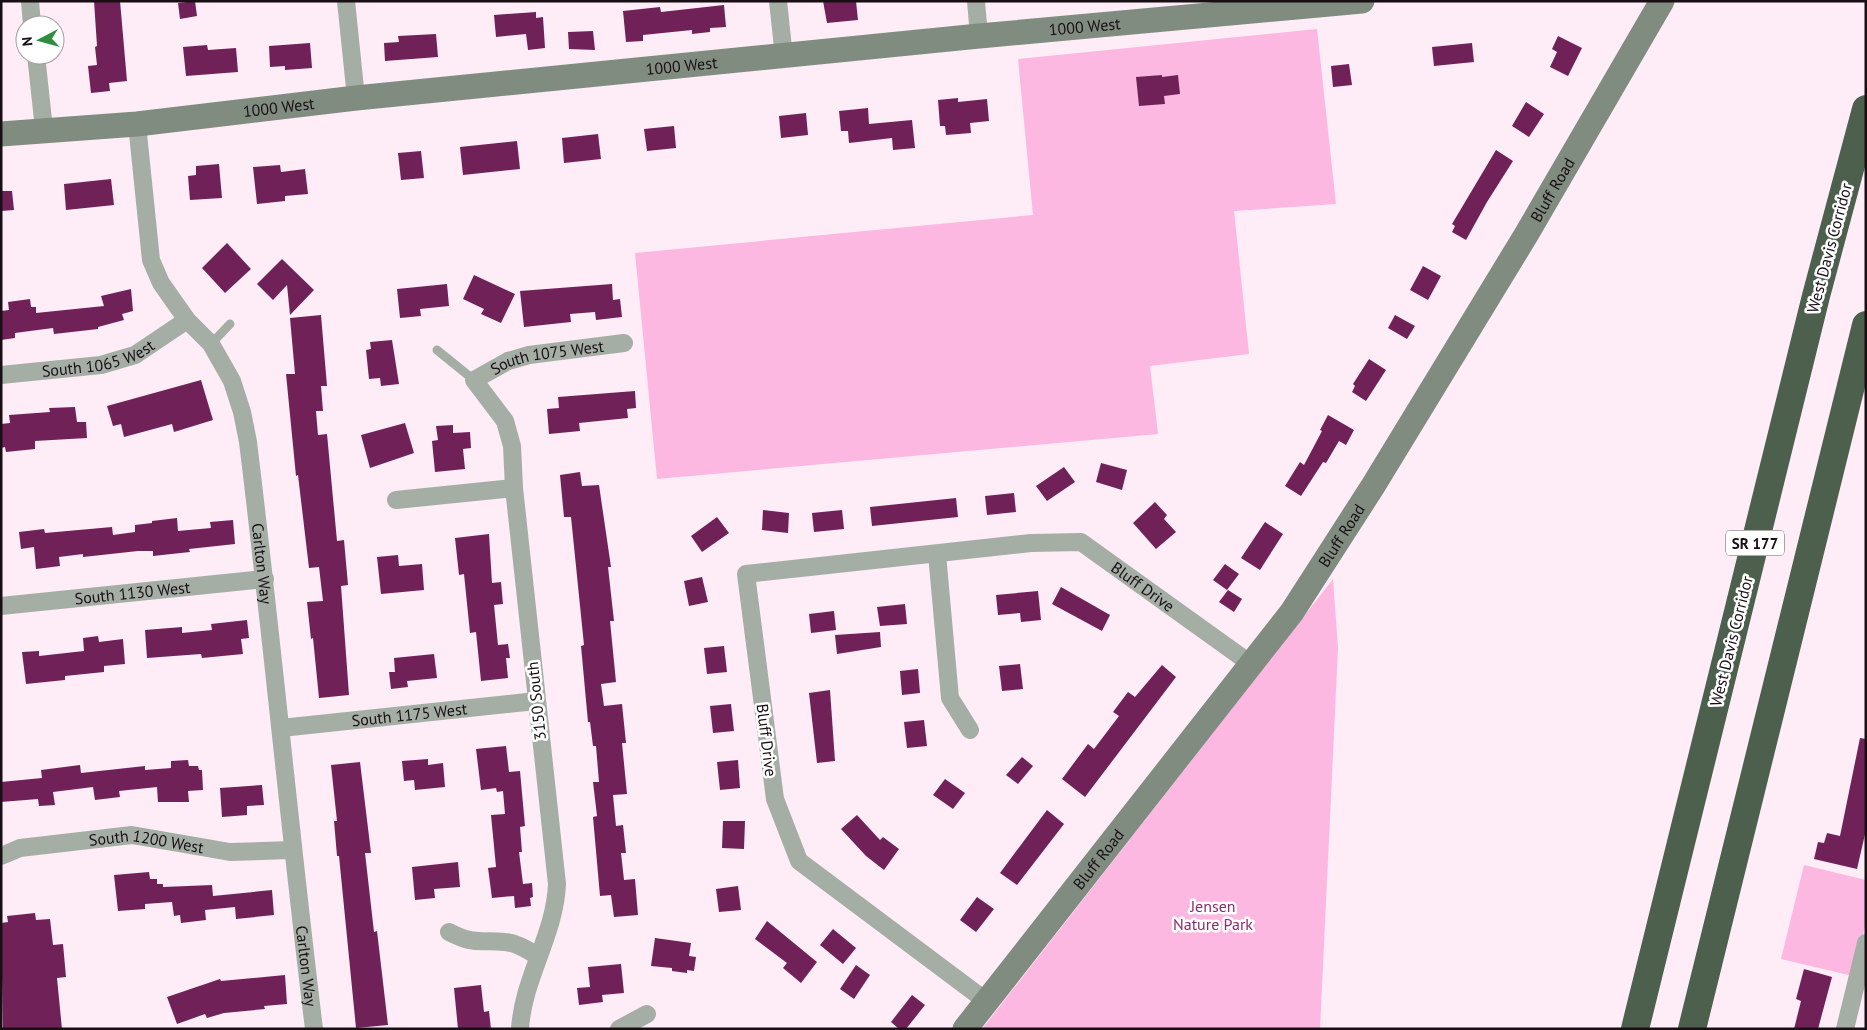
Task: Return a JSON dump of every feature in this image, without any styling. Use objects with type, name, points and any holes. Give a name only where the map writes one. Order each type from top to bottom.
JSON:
[{"type":"highway","name":"West Davis Corridor","points":[[1636,1029],[1816,296],[1866,108]]},
{"type":"highway","points":[[1692,1029],[1866,325]]},
{"type":"main road","name":"1000 West","points":[[1,134],[44,129],[137,124],[356,98],[784,57],[979,36],[1362,1]]},
{"type":"main road","name":"Bluff Road","points":[[965,1029],[1292,612],[1373,486],[1526,235],[1662,2]]},
{"type":"street","points":[[30,1],[31,15]]},
{"type":"street","points":[[346,1],[356,98]]},
{"type":"street","points":[[778,1],[784,57]]},
{"type":"street","points":[[976,1],[979,36]]},
{"type":"street","points":[[37,65],[44,129]]},
{"type":"street","name":"Carlton Way","points":[[137,124],[151,260],[161,283],[187,320],[211,344],[232,381],[242,412],[248,442],[265,579],[292,850],[314,1029]]},
{"type":"street","name":"South 1065 West","points":[[1,375],[101,365],[135,355],[187,320]]},
{"type":"street","name":"South 1075 West","points":[[474,380],[508,361],[528,355],[624,343]]},
{"type":"street","name":"3150 South","points":[[474,380],[505,421],[512,446],[514,488],[557,884],[553,918],[537,956],[521,1009],[520,1029]]},
{"type":"street","points":[[396,500],[514,488]]},
{"type":"street","name":"Bluff Drive","points":[[986,1001],[799,860],[774,799],[746,574],[1031,542],[1081,542],[1251,664]]},
{"type":"street","points":[[937,554],[950,698],[970,730]]},
{"type":"street","name":"South 1130 West","points":[[1,606],[265,579]]},
{"type":"street","name":"South 1175 West","points":[[281,728],[536,701]]},
{"type":"street","name":"South 1200 West","points":[[1,856],[20,848],[132,835],[230,852],[292,850]]},
{"type":"street","points":[[448,932],[472,942],[506,942],[522,947],[537,956]]},
{"type":"street","points":[[1845,1029],[1866,943]]},
{"type":"street","points":[[619,1029],[647,1014]]},
{"type":"lane","points":[[211,344],[230,324]]},
{"type":"lane","points":[[437,350],[474,380]]},
{"type":"green space","points":[[1317,29],[1336,204],[1234,211],[1249,354],[1150,366],[1158,434],[657,479],[635,253],[1033,215],[1018,59]]},
{"type":"green space","name":"Jensen Nature Park","points":[[1333,579],[1338,648],[1320,1029],[982,1029]]},
{"type":"green space","points":[[1804,865],[1866,880],[1866,922],[1853,976],[1781,959]]},
{"type":"building","points":[[94,1],[120,1],[127,81],[109,83],[110,91],[91,93],[88,66],[97,65]]},
{"type":"building","points":[[195,1],[197,16],[180,19],[178,3]]},
{"type":"building","points":[[823,1],[856,1],[858,20],[827,23]]},
{"type":"building","points":[[724,5],[726,27],[710,28],[710,32],[692,34],[692,30],[643,35],[643,41],[626,42],[623,11],[660,7],[661,12]]},
{"type":"building","points":[[536,12],[536,18],[543,17],[545,48],[528,50],[526,34],[496,37],[494,15]]},
{"type":"building","points":[[593,31],[595,50],[569,49],[568,32]]},
{"type":"building","points":[[436,34],[438,57],[385,61],[384,43],[399,42],[398,36]]},
{"type":"building","points":[[1558,36],[1582,48],[1568,76],[1550,67],[1557,52],[1552,49]]},
{"type":"building","points":[[310,43],[312,68],[285,70],[285,66],[270,67],[269,46]]},
{"type":"building","points":[[1472,43],[1474,62],[1434,66],[1432,47]]},
{"type":"building","points":[[207,45],[208,50],[236,48],[238,72],[186,76],[183,47]]},
{"type":"building","points":[[1349,64],[1352,85],[1333,87],[1331,66]]},
{"type":"building","points":[[1162,75],[1162,77],[1178,75],[1180,94],[1164,96],[1165,104],[1139,106],[1136,77]]},
{"type":"building","points":[[958,98],[958,102],[987,99],[989,121],[970,123],[971,133],[946,135],[945,126],[940,126],[938,100]]},
{"type":"building","points":[[1526,102],[1544,114],[1529,137],[1512,126]]},
{"type":"building","points":[[868,108],[869,124],[912,120],[915,148],[893,150],[892,138],[849,143],[848,131],[841,131],[839,111]]},
{"type":"building","points":[[806,113],[808,135],[781,138],[779,116]]},
{"type":"building","points":[[674,126],[676,148],[647,151],[644,129]]},
{"type":"building","points":[[598,134],[601,159],[564,163],[562,138]]},
{"type":"building","points":[[517,141],[520,169],[463,175],[460,147]]},
{"type":"building","points":[[1496,150],[1513,161],[1466,240],[1452,232],[1455,226],[1452,224]]},
{"type":"building","points":[[421,151],[424,178],[401,180],[398,153]]},
{"type":"building","points":[[219,164],[222,198],[190,200],[188,176],[196,175],[196,166]]},
{"type":"building","points":[[280,165],[281,172],[305,169],[308,194],[285,196],[285,201],[257,204],[253,167]]},
{"type":"building","points":[[111,179],[114,205],[66,210],[64,184]]},
{"type":"building","points":[[1,191],[12,191],[14,210],[1,211]]},
{"type":"building","points":[[227,243],[251,269],[225,293],[202,268]]},
{"type":"building","points":[[282,259],[314,290],[290,315],[287,285],[273,300],[257,284]]},
{"type":"building","points":[[1423,266],[1441,276],[1428,300],[1410,290]]},
{"type":"building","points":[[474,275],[515,294],[501,323],[481,314],[484,309],[463,299]]},
{"type":"building","points":[[447,284],[449,306],[420,309],[421,316],[400,318],[397,289]]},
{"type":"building","points":[[612,284],[613,300],[620,299],[622,317],[596,320],[595,312],[570,314],[571,322],[524,327],[520,291]]},
{"type":"building","points":[[131,289],[133,311],[122,314],[124,320],[98,327],[98,329],[54,334],[53,328],[15,333],[15,338],[1,340],[1,311],[9,310],[8,302],[30,299],[31,307],[36,307],[36,313],[104,306],[101,296]]},
{"type":"building","points":[[321,315],[327,386],[321,386],[323,411],[316,411],[318,435],[327,434],[337,541],[344,540],[348,585],[341,586],[349,695],[319,698],[307,602],[323,601],[319,567],[309,568],[298,475],[296,476],[286,374],[295,374],[290,318]]},
{"type":"building","points":[[1395,315],[1415,326],[1407,339],[1388,328]]},
{"type":"building","points":[[392,340],[399,384],[381,386],[380,378],[369,379],[366,350],[371,349],[370,342]]},
{"type":"building","points":[[1369,359],[1386,370],[1366,401],[1352,392],[1355,386],[1353,384]]},
{"type":"building","points":[[201,380],[213,420],[174,432],[172,424],[124,437],[121,424],[113,426],[107,406]]},
{"type":"building","points":[[635,391],[636,408],[627,409],[628,418],[579,423],[580,431],[549,434],[547,409],[559,408],[558,397]]},
{"type":"building","points":[[75,407],[77,422],[86,422],[87,438],[35,441],[35,449],[6,452],[5,447],[1,448],[1,424],[10,423],[9,415],[50,412],[49,408]]},
{"type":"building","points":[[1328,415],[1354,430],[1346,445],[1339,441],[1326,463],[1323,462],[1301,496],[1285,486],[1300,462],[1304,465],[1322,431],[1320,430]]},
{"type":"building","points":[[405,423],[414,453],[370,468],[361,435]]},
{"type":"building","points":[[453,425],[453,433],[470,432],[471,448],[463,449],[465,469],[435,472],[432,441],[438,440],[436,426]]},
{"type":"building","points":[[1101,463],[1127,470],[1122,490],[1096,482]]},
{"type":"building","points":[[1064,467],[1075,482],[1047,501],[1036,486]]},
{"type":"building","points":[[580,472],[582,486],[599,485],[611,567],[608,567],[614,621],[610,621],[616,682],[601,684],[604,706],[622,704],[626,743],[622,743],[627,794],[613,795],[616,826],[623,825],[626,853],[621,853],[624,880],[635,879],[638,915],[614,917],[611,895],[600,896],[593,817],[597,816],[593,782],[599,782],[596,746],[593,746],[590,722],[588,722],[581,646],[584,645],[571,517],[564,517],[560,475]]},
{"type":"building","points":[[1014,493],[1016,512],[987,515],[985,496]]},
{"type":"building","points":[[956,498],[958,517],[872,526],[870,507]]},
{"type":"building","points":[[1155,502],[1167,515],[1164,519],[1176,532],[1156,549],[1133,523]]},
{"type":"building","points":[[763,510],[789,513],[788,533],[762,530]]},
{"type":"building","points":[[842,510],[844,529],[814,532],[812,513]]},
{"type":"building","points":[[717,517],[729,533],[702,552],[691,536]]},
{"type":"building","points":[[177,518],[178,531],[211,528],[210,522],[233,520],[235,544],[189,549],[190,552],[153,556],[153,551],[138,551],[83,557],[83,554],[59,557],[60,566],[36,569],[34,547],[21,549],[19,532],[44,529],[45,533],[112,527],[113,535],[135,532],[135,525]]},
{"type":"building","points":[[1265,522],[1283,534],[1260,570],[1241,558]]},
{"type":"building","points":[[489,534],[492,583],[501,582],[503,604],[494,605],[498,645],[508,644],[510,658],[506,658],[508,678],[481,681],[476,632],[470,633],[464,574],[459,575],[455,538]]},
{"type":"building","points":[[398,555],[399,566],[422,564],[424,590],[381,594],[377,557]]},
{"type":"building","points":[[1225,564],[1239,574],[1227,590],[1213,580]]},
{"type":"building","points":[[702,577],[708,602],[689,606],[684,581]]},
{"type":"building","points":[[1061,587],[1110,615],[1102,631],[1052,604]]},
{"type":"building","points":[[1228,590],[1242,599],[1234,612],[1219,602]]},
{"type":"building","points":[[1038,591],[1041,620],[1021,622],[1020,613],[998,615],[996,595]]},
{"type":"building","points":[[905,604],[907,624],[880,626],[877,607]]},
{"type":"building","points":[[834,611],[836,630],[811,633],[809,614]]},
{"type":"building","points":[[247,620],[249,638],[241,639],[243,654],[202,658],[201,654],[147,658],[145,630],[182,627],[182,633],[212,630],[211,624]]},
{"type":"building","points":[[880,632],[881,647],[837,654],[835,635]]},
{"type":"building","points":[[98,636],[99,642],[123,639],[125,664],[104,666],[104,672],[65,676],[65,680],[26,684],[22,652],[39,651],[39,656],[84,651],[83,638]]},
{"type":"building","points":[[724,646],[727,672],[707,674],[704,648]]},
{"type":"building","points":[[434,654],[437,678],[407,681],[408,687],[391,689],[389,672],[395,672],[394,658]]},
{"type":"building","points":[[1020,664],[1023,689],[1002,691],[999,666]]},
{"type":"building","points":[[1162,665],[1176,677],[1085,797],[1062,779],[1088,744],[1094,749],[1119,716],[1113,712],[1128,692],[1135,697]]},
{"type":"building","points":[[918,669],[920,693],[902,695],[900,671]]},
{"type":"building","points":[[830,690],[835,761],[817,763],[809,693]]},
{"type":"building","points":[[731,704],[734,731],[713,733],[710,706]]},
{"type":"building","points":[[924,720],[927,746],[907,748],[904,722]]},
{"type":"building","points":[[1860,738],[1866,739],[1866,830],[1857,869],[1814,859],[1818,842],[1824,843],[1827,833],[1840,836]]},
{"type":"building","points":[[506,746],[509,772],[520,771],[525,826],[520,827],[522,852],[519,852],[523,884],[532,883],[533,897],[530,898],[531,906],[515,908],[514,896],[492,898],[488,868],[496,867],[491,815],[505,814],[503,791],[497,792],[496,788],[481,790],[476,749]]},
{"type":"building","points":[[1022,757],[1033,766],[1018,784],[1006,775]]},
{"type":"building","points":[[428,759],[428,765],[443,763],[445,787],[415,790],[414,780],[404,781],[402,761]]},
{"type":"building","points":[[188,760],[189,766],[198,766],[199,770],[202,770],[203,790],[188,791],[189,802],[158,802],[157,787],[119,791],[120,797],[95,800],[93,787],[53,792],[55,805],[39,806],[38,799],[1,802],[1,782],[42,778],[41,770],[80,765],[81,773],[145,766],[145,770],[171,768],[171,761]]},
{"type":"building","points":[[738,760],[740,788],[720,790],[717,762]]},
{"type":"building","points":[[360,762],[371,853],[365,853],[374,932],[377,931],[388,1025],[356,1028],[339,856],[337,856],[334,821],[337,821],[331,765]]},
{"type":"building","points":[[945,779],[965,793],[953,809],[933,795]]},
{"type":"building","points":[[262,785],[264,805],[247,806],[247,815],[222,817],[220,788]]},
{"type":"building","points":[[1047,810],[1064,824],[1017,885],[1000,873]]},
{"type":"building","points":[[857,815],[880,840],[883,837],[899,849],[884,870],[866,856],[841,829]]},
{"type":"building","points":[[723,821],[745,821],[744,849],[722,848]]},
{"type":"building","points":[[458,862],[460,887],[434,889],[435,898],[415,900],[412,867]]},
{"type":"building","points":[[149,872],[150,879],[157,879],[157,884],[163,884],[163,887],[212,885],[213,896],[272,890],[274,915],[236,919],[235,907],[205,910],[206,920],[181,923],[180,915],[174,916],[172,902],[145,904],[145,909],[118,911],[114,875]]},
{"type":"building","points":[[738,886],[741,910],[719,912],[716,889]]},
{"type":"building","points":[[977,897],[994,909],[976,932],[960,920]]},
{"type":"building","points":[[35,913],[36,920],[50,919],[53,945],[63,944],[66,977],[57,978],[62,1029],[3,1029],[1,923],[8,922],[7,916]]},
{"type":"building","points":[[767,921],[817,962],[801,983],[783,968],[787,963],[755,939]]},
{"type":"building","points":[[833,929],[856,948],[843,964],[820,945]]},
{"type":"building","points":[[655,938],[691,943],[689,956],[696,957],[694,971],[687,970],[687,973],[672,971],[672,968],[651,966]]},
{"type":"building","points":[[621,964],[624,993],[602,995],[603,1002],[579,1005],[577,988],[590,987],[588,967]]},
{"type":"building","points":[[856,965],[870,975],[854,999],[840,989]]},
{"type":"building","points":[[1804,969],[1832,977],[1818,1029],[1794,1029],[1801,1001],[1796,999]]},
{"type":"building","points":[[285,975],[287,1004],[264,1006],[265,1009],[224,1013],[207,1018],[205,1014],[177,1024],[167,997],[220,979],[221,981]]},
{"type":"building","points":[[481,985],[484,1012],[489,1011],[491,1029],[458,1029],[454,988]]},
{"type":"building","points":[[912,995],[925,1005],[906,1029],[899,1029],[891,1022]]}]
